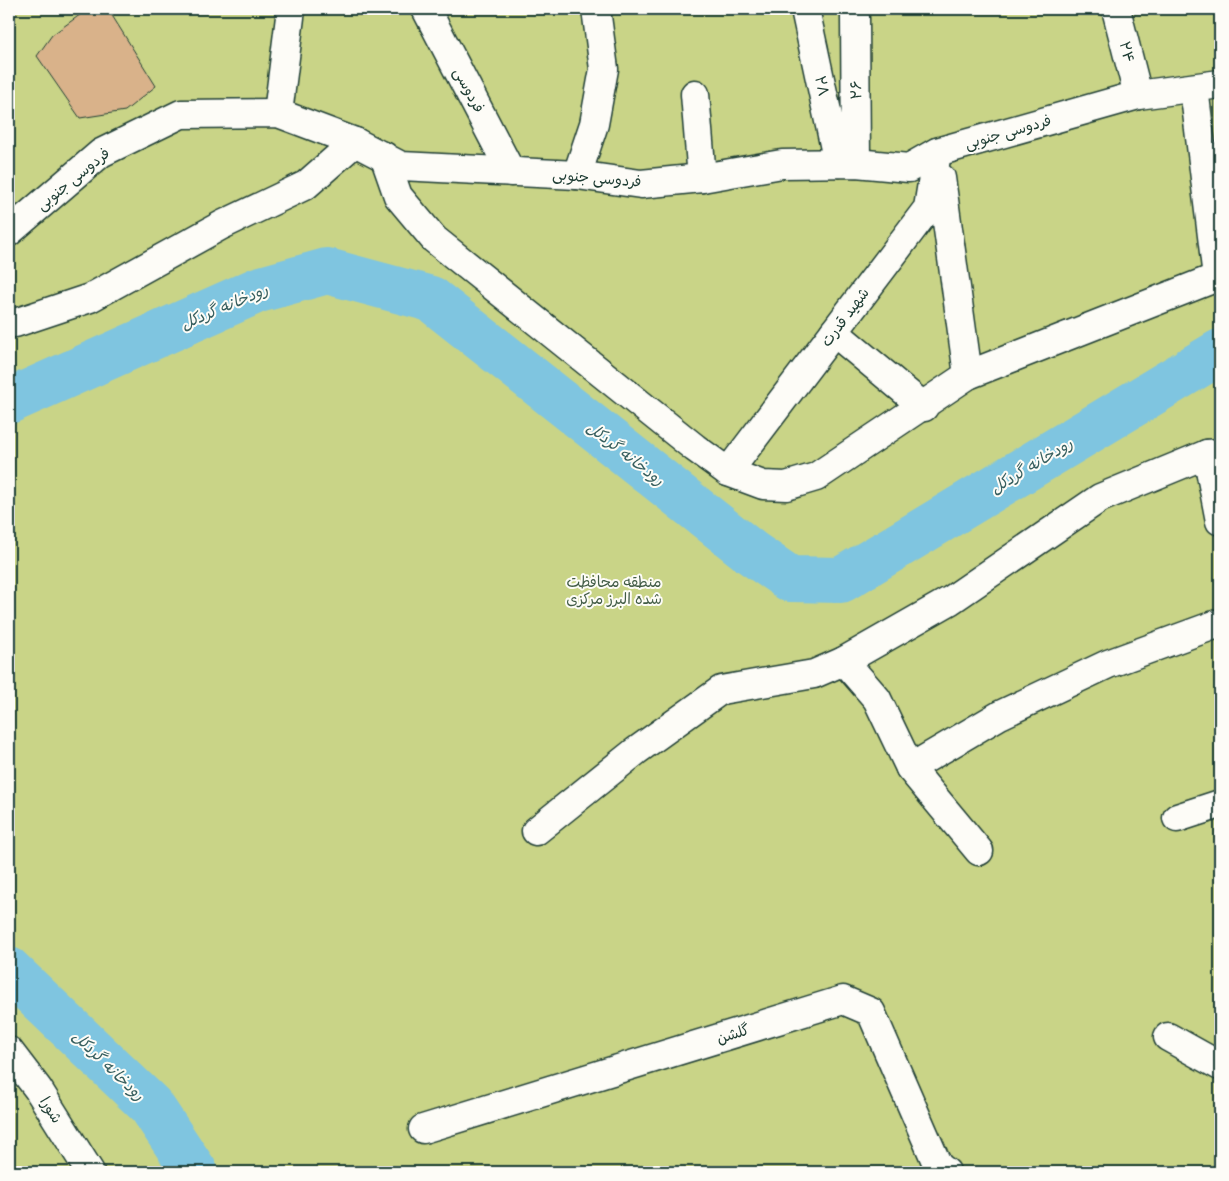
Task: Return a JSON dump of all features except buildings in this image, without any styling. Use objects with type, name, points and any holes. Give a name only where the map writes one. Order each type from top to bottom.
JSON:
[{"type":"street","points":[[278,113],[291,9]]},
{"type":"street","name":"فردوسی","points":[[426,9],[511,172]]},
{"type":"street","points":[[577,174],[594,124],[604,70],[596,9]]},
{"type":"street","name":"۲۸","points":[[805,9],[847,163]]},
{"type":"street","name":"۲۴","points":[[1116,9],[1138,95]]},
{"type":"street","name":"۲۶","points":[[847,163],[855,17]]},
{"type":"street","name":"فردوسی جنوبی","points":[[9,232],[101,153],[181,114],[278,113],[355,142],[401,166],[577,174],[641,184],[702,178],[782,164],[847,163],[909,168],[938,152],[1138,95],[1220,84]]},
{"type":"street","points":[[384,156],[398,196],[434,240],[728,472],[763,485],[786,486],[816,476],[924,407],[968,375],[1219,276],[1194,88]]},
{"type":"street","points":[[695,94],[702,178]]},
{"type":"street","points":[[9,321],[15,323],[90,298],[222,225],[306,185],[355,142]]},
{"type":"street","points":[[938,152],[968,375]]},
{"type":"street","name":"شهید قدرت","points":[[728,472],[928,208],[938,152]]},
{"type":"street","points":[[834,332],[924,407]]},
{"type":"street","points":[[536,831],[636,751],[721,690],[814,674],[844,661],[951,600],[1100,498],[1213,453],[1220,521]]},
{"type":"street","points":[[910,768],[1000,715],[1108,664],[1220,623]]},
{"type":"street","points":[[844,661],[877,699],[910,768],[979,851]]},
{"type":"street","points":[[1177,818],[1220,804]]},
{"type":"street","name":"گلشن","points":[[423,1129],[843,1000],[871,1012],[938,1166],[946,1172]]},
{"type":"street","points":[[1168,1037],[1220,1066]]},
{"type":"street","name":"شورا","points":[[9,1050],[38,1089],[90,1172]]},
{"type":"green space","name":"منطقه محافظت شده البرز مرکزی","points":[[9,9],[1220,9],[1220,1172],[9,1172]]},
{"type":"waterway","name":"رودخانه گردکل","points":[[9,401],[258,290],[327,271],[431,299],[752,553],[790,579],[841,580],[1220,352]]},
{"type":"waterway","name":"رودخانه گردکل","points":[[9,970],[151,1106],[195,1172]]}]
